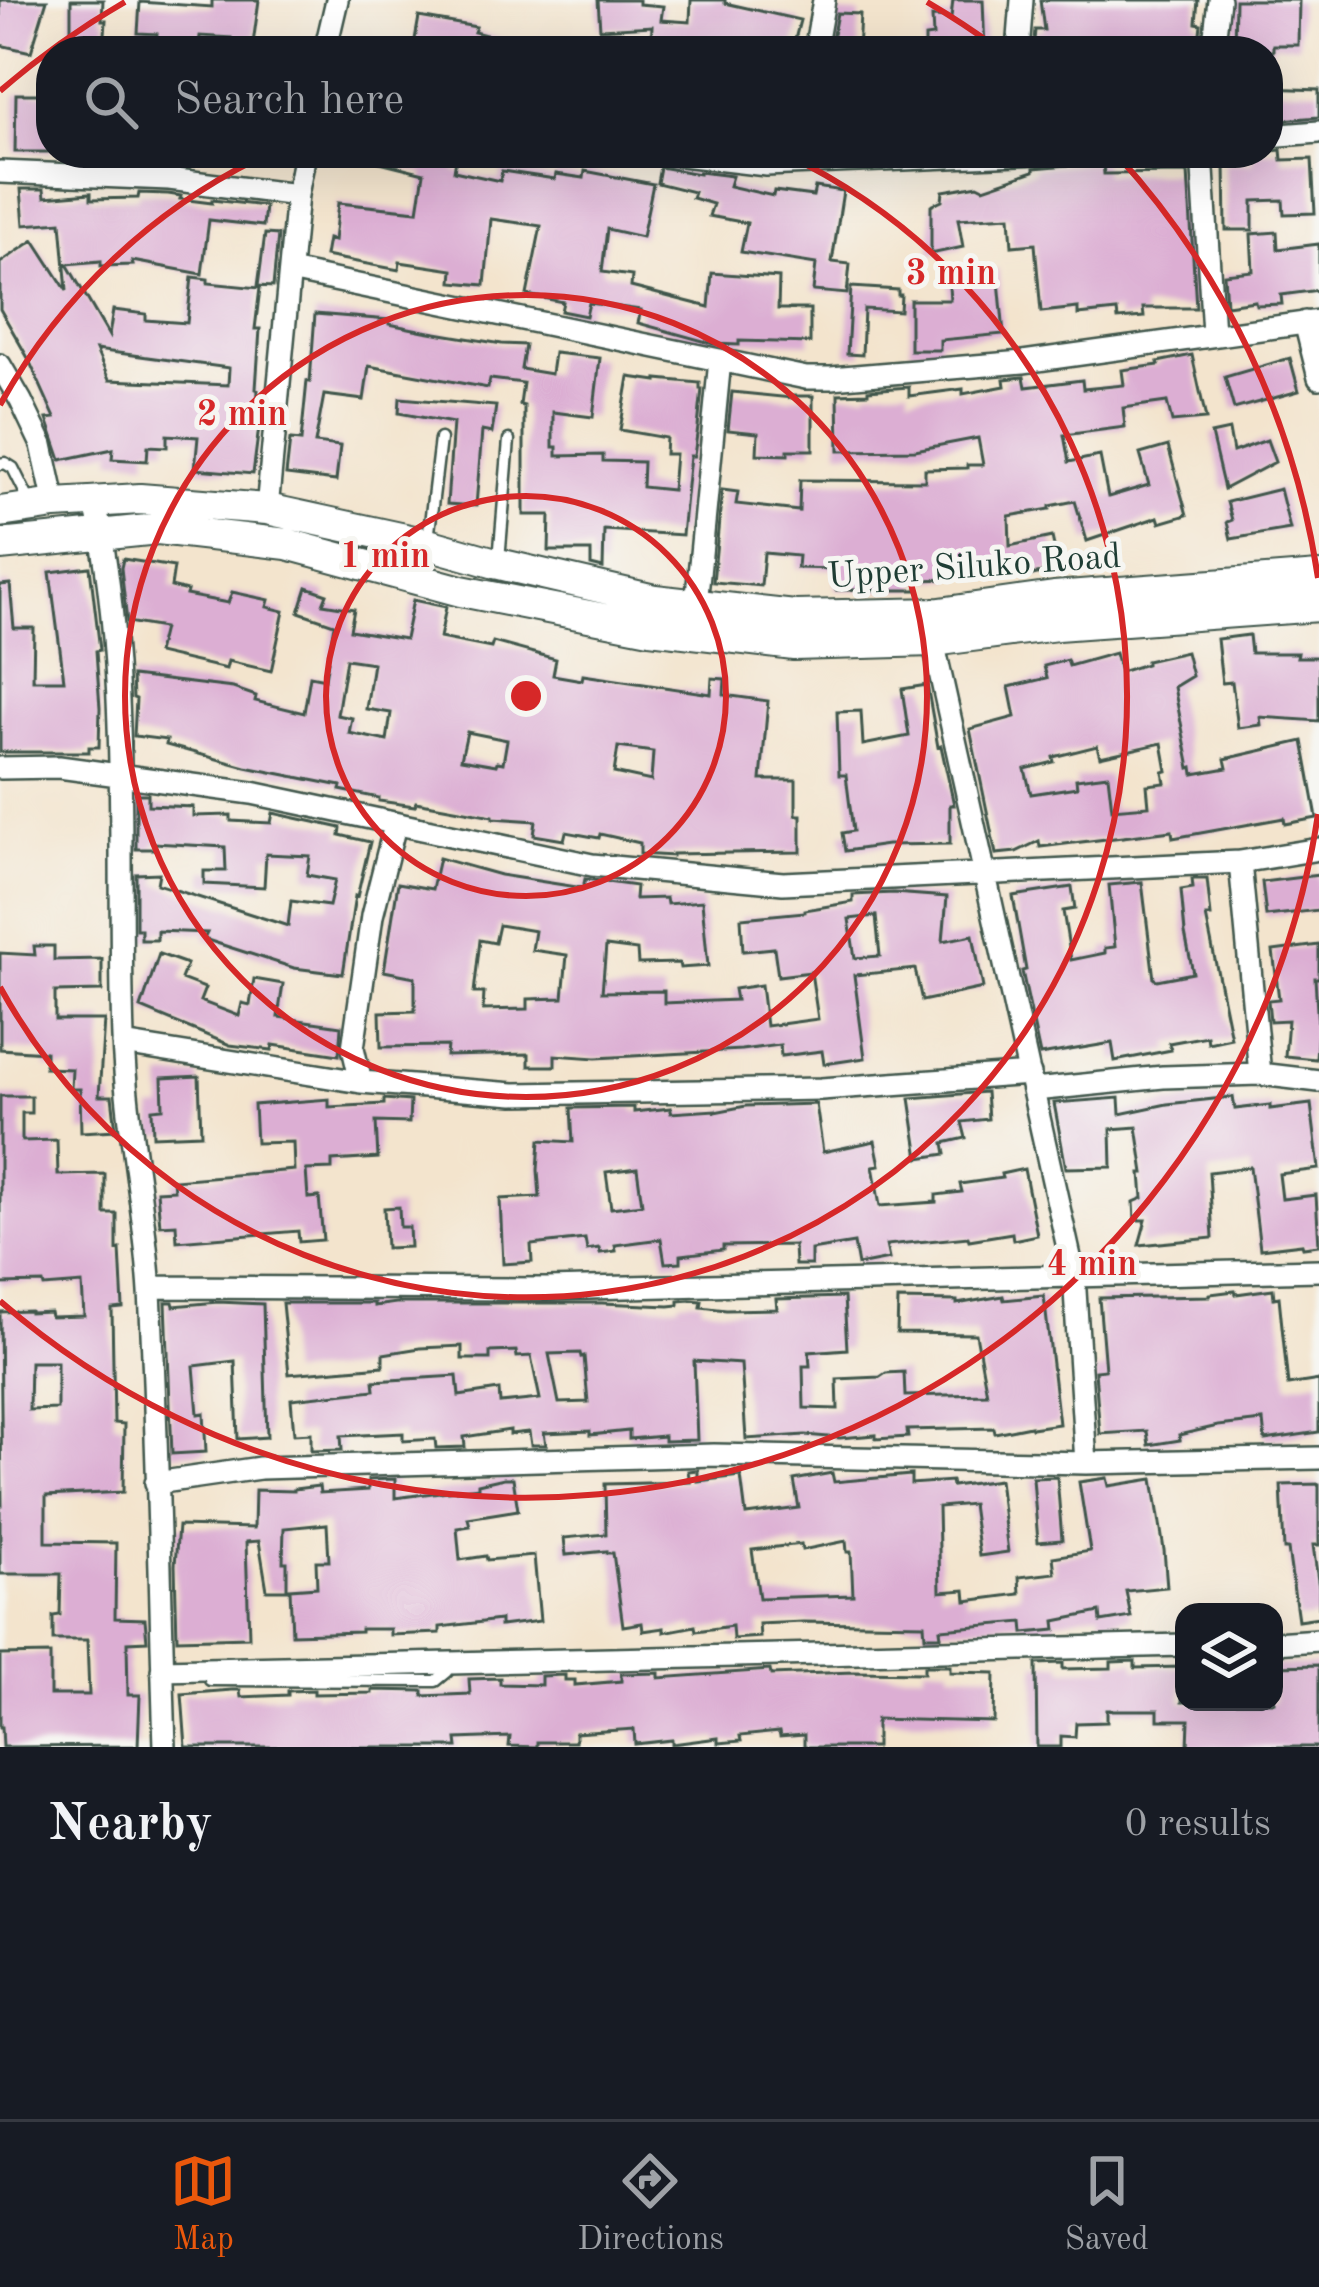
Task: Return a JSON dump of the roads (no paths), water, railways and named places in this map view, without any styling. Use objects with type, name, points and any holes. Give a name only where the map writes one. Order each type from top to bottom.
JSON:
[{"type":"main road","name":"Upper Siluko Road","points":[[0,511],[140,499],[267,509],[655,600],[795,616],[940,613],[1054,597],[1319,578]]},
{"type":"main road","name":"Upper Siluko Road","points":[[0,544],[158,529],[287,544],[461,591],[650,628],[794,645],[933,641],[1057,626],[1319,606]]},
{"type":"street","points":[[329,36],[337,0]]},
{"type":"street","points":[[817,36],[824,0]]},
{"type":"street","points":[[1019,36],[1022,0]]},
{"type":"street","points":[[1215,36],[1219,0]]},
{"type":"street","points":[[1283,135],[1319,132]]},
{"type":"street","points":[[267,509],[302,168]]},
{"type":"street","points":[[1203,168],[1213,334]]},
{"type":"street","points":[[0,172],[169,179],[297,195]]},
{"type":"street","points":[[290,271],[806,377],[1023,362],[1312,321],[1319,378]]},
{"type":"street","points":[[696,605],[720,360]]},
{"type":"street","points":[[0,365],[42,445],[44,506]]},
{"type":"street","points":[[95,502],[114,642],[123,1045],[150,1287],[165,1747]]},
{"type":"street","points":[[933,641],[1073,1275],[1086,1463]]},
{"type":"street","points":[[0,768],[59,766],[252,793],[592,865],[783,883],[1240,862],[1319,849]]},
{"type":"street","points":[[361,1082],[353,1048],[372,916],[395,825]]},
{"type":"street","points":[[1240,862],[1260,1074]]},
{"type":"street","points":[[123,1045],[361,1082],[514,1094],[1260,1074],[1319,1081]]},
{"type":"street","points":[[150,1287],[547,1288],[1319,1270]]},
{"type":"street","points":[[156,1483],[260,1468],[715,1455],[1086,1463],[1319,1458]]},
{"type":"street","points":[[1283,1642],[1319,1640]]},
{"type":"street","points":[[162,1670],[305,1674],[451,1663],[1175,1645]]},
{"type":"lane","points":[[428,544],[440,440]]},
{"type":"lane","points":[[499,564],[508,440]]},
{"type":"lane","points":[[0,464],[13,468],[44,506]]},
{"type":"lane","points":[[209,1680],[305,1674]]}]
